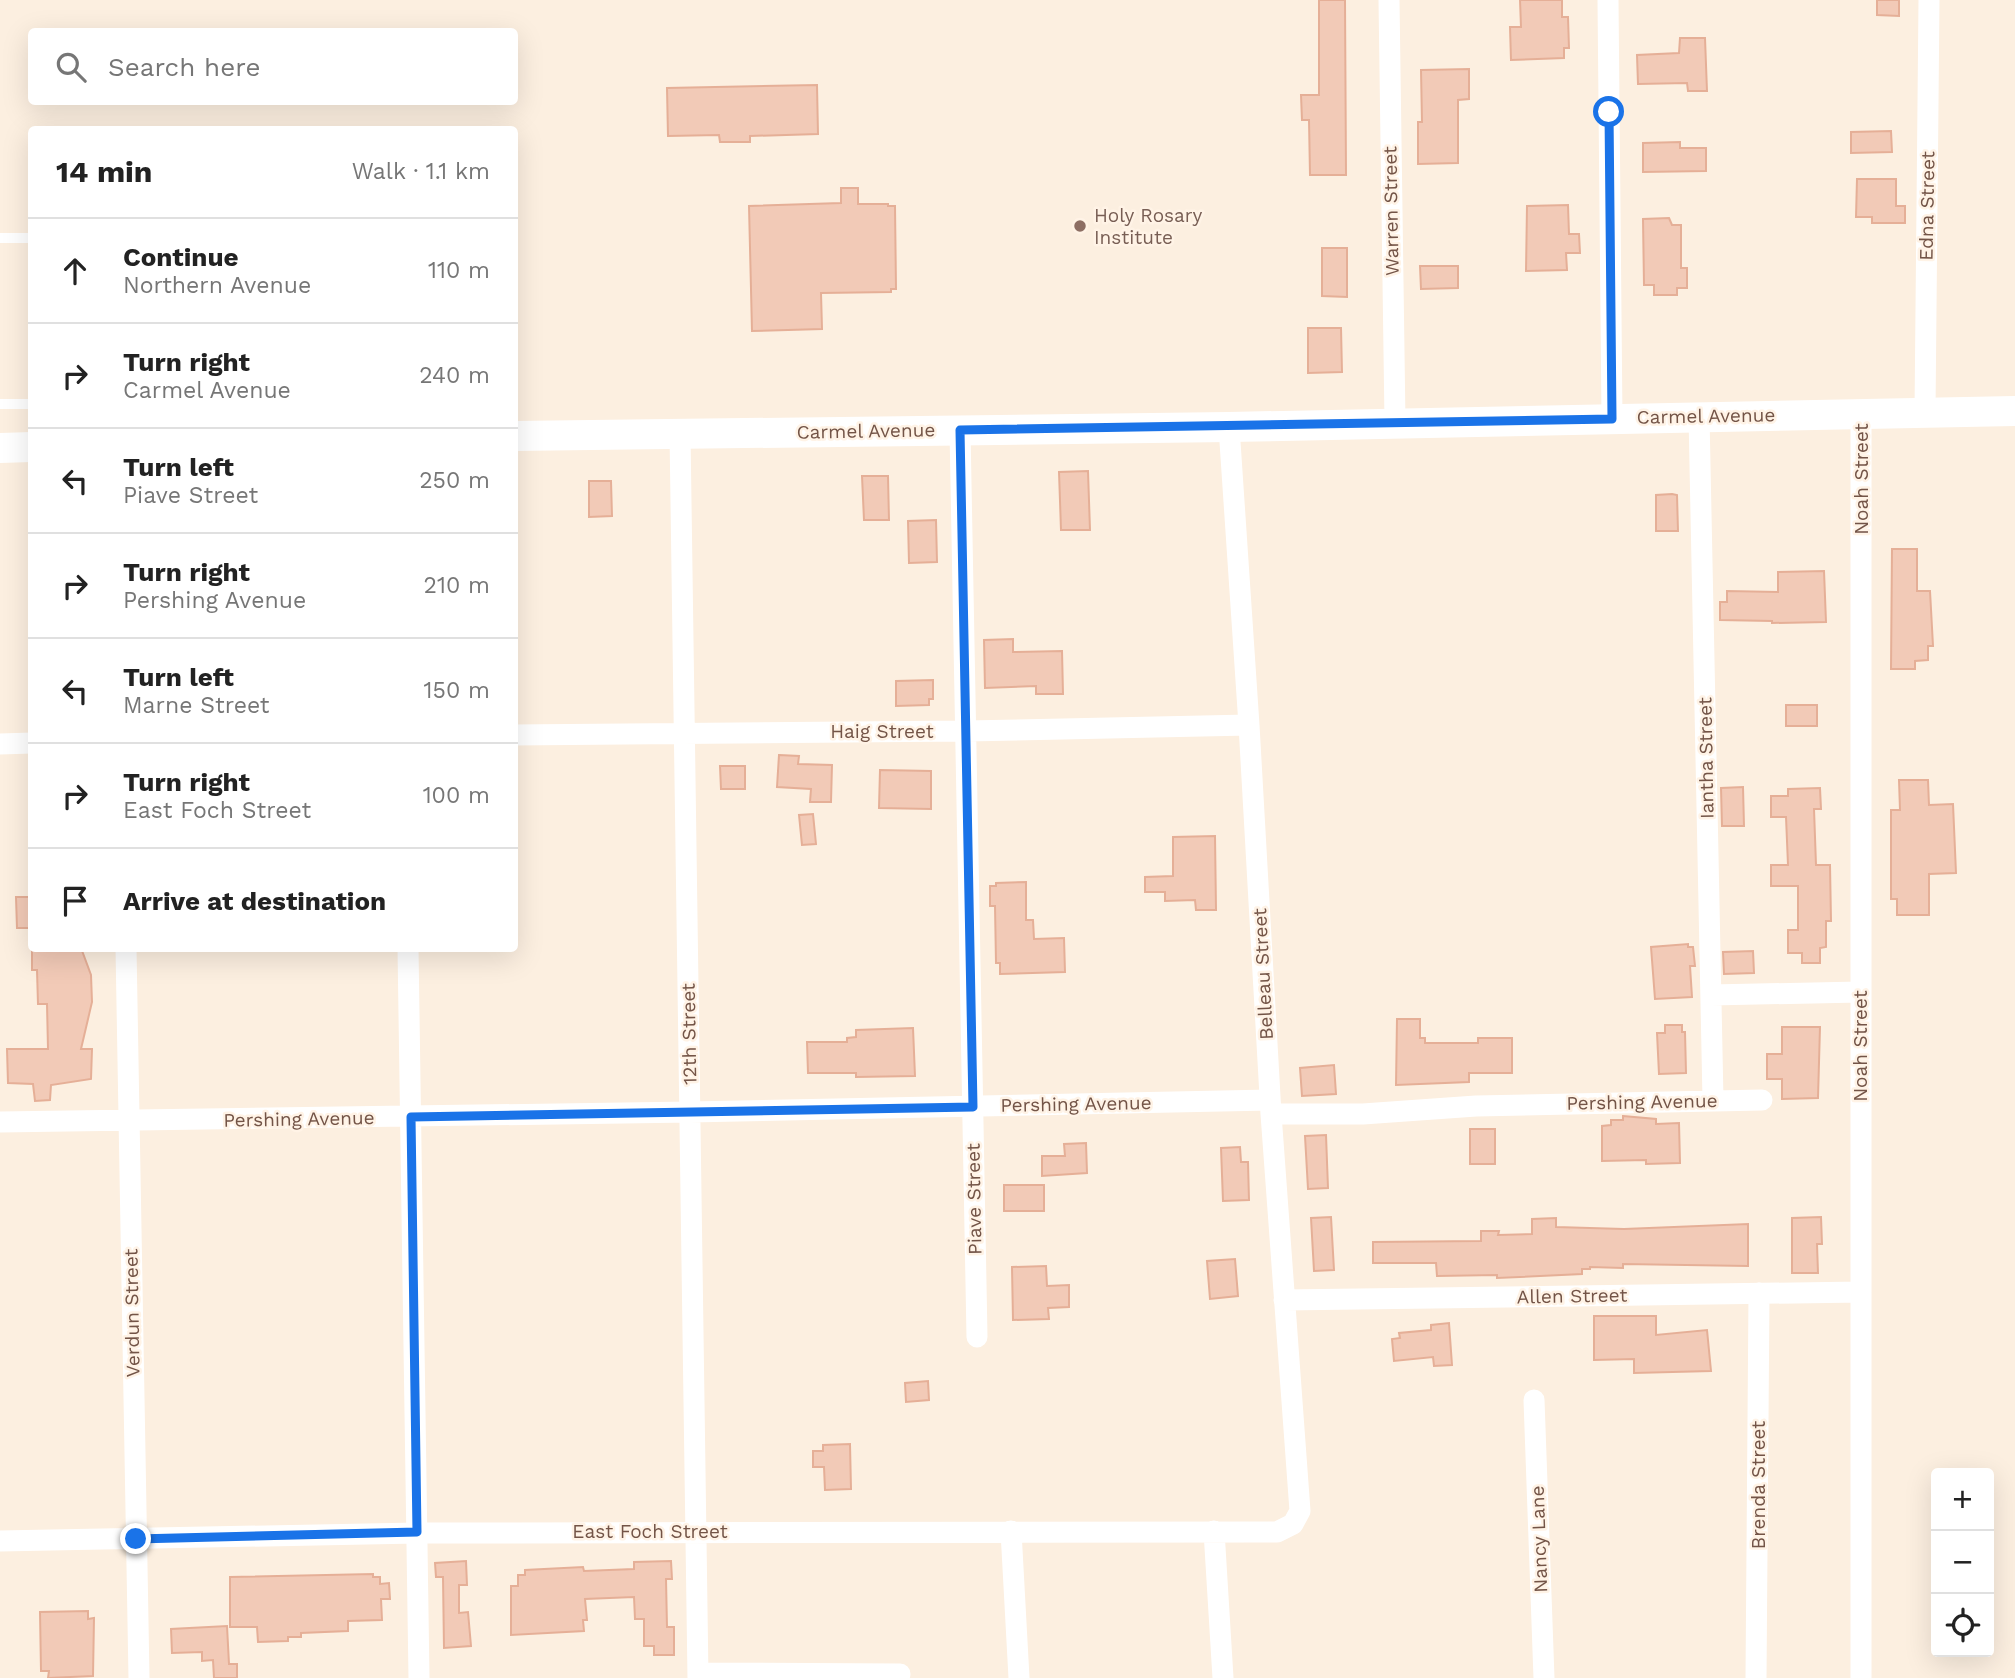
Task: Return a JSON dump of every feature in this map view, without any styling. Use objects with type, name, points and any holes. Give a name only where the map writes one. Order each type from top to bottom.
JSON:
[{"type":"main road","name":"Carmel Avenue","points":[[518,436],[1229,427],[2015,411]]},
{"type":"main road","points":[[0,448],[28,447]]},
{"type":"street","name":"Warren Street","points":[[1388,0],[1395,422]]},
{"type":"street","points":[[1608,0],[1612,419]]},
{"type":"street","name":"Edna Street","points":[[1925,412],[1929,0]]},
{"type":"street","name":"Noah Street","points":[[1861,413],[1861,1678]]},
{"type":"street","name":"Iantha Street","points":[[1699,416],[1713,1100]]},
{"type":"street","name":"Belleau Street","points":[[1229,427],[1270,1107],[1300,1511],[1297,1520]]},
{"type":"street","name":"Piave Street","points":[[960,430],[977,1337]]},
{"type":"street","name":"12th Street","points":[[680,433],[698,1676]]},
{"type":"street","name":"Haig Street","points":[[518,735],[966,731],[1249,725]]},
{"type":"street","points":[[0,744],[28,743]]},
{"type":"street","name":"Verdun Street","points":[[126,952],[139,1678]]},
{"type":"street","points":[[408,952],[419,1678]]},
{"type":"street","points":[[1711,995],[1860,992]]},
{"type":"street","name":"Pershing Avenue","points":[[0,1122],[973,1107],[1270,1107],[1363,1114],[1476,1105],[1762,1100]]},
{"type":"street","name":"Allen Street","points":[[1284,1300],[1861,1292]]},
{"type":"street","name":"Brenda Street","points":[[1756,1678],[1759,1293]]},
{"type":"street","name":"Nancy Lane","points":[[1534,1400],[1544,1678]]},
{"type":"street","name":"East Foch Street","points":[[0,1541],[417,1532],[1277,1532],[1288,1529],[1297,1520]]},
{"type":"street","points":[[1011,1531],[1019,1678]]},
{"type":"street","points":[[1214,1531],[1223,1678]]},
{"type":"street","points":[[698,1676],[900,1674]]},
{"type":"lane","points":[[0,238],[28,238]]},
{"type":"lane","points":[[0,404],[28,404]]},
{"type":"building","points":[[1319,0],[1345,0],[1346,175],[1310,175],[1309,120],[1302,120],[1301,95],[1319,95]]},
{"type":"building","points":[[1520,0],[1562,0],[1562,17],[1568,17],[1569,48],[1564,48],[1564,58],[1511,60],[1510,27],[1521,27]]},
{"type":"building","points":[[1877,0],[1899,0],[1899,16],[1877,15]]},
{"type":"building","points":[[1680,38],[1705,38],[1707,91],[1688,91],[1687,83],[1638,84],[1637,55],[1679,53]]},
{"type":"building","points":[[1469,69],[1469,99],[1458,100],[1458,163],[1418,164],[1418,122],[1422,122],[1421,70]]},
{"type":"building","points":[[817,85],[818,134],[750,136],[750,142],[720,142],[719,135],[668,136],[667,88]]},
{"type":"building","points":[[1891,131],[1892,152],[1851,153],[1851,132]]},
{"type":"building","points":[[1680,142],[1680,148],[1706,148],[1706,171],[1643,172],[1643,143]]},
{"type":"building","points":[[1857,179],[1896,179],[1896,206],[1905,206],[1905,223],[1872,223],[1872,217],[1856,217]]},
{"type":"building","points":[[841,188],[858,188],[858,204],[895,206],[896,289],[891,289],[891,292],[821,293],[822,329],[752,331],[749,206],[841,203]]},
{"type":"building","points":[[1568,205],[1569,234],[1579,234],[1580,253],[1566,253],[1567,270],[1526,271],[1527,206]]},
{"type":"building","points":[[1669,218],[1672,225],[1681,225],[1681,268],[1687,268],[1687,288],[1677,288],[1677,295],[1654,295],[1654,285],[1644,285],[1643,219]]},
{"type":"building","points":[[1322,248],[1347,248],[1347,297],[1322,296]]},
{"type":"building","points":[[1420,266],[1458,266],[1458,288],[1421,289]]},
{"type":"building","points":[[1308,328],[1341,328],[1342,372],[1308,373]]},
{"type":"building","points":[[1088,471],[1090,530],[1061,530],[1059,472]]},
{"type":"building","points":[[862,476],[888,476],[889,520],[864,520]]},
{"type":"building","points":[[589,481],[611,481],[612,516],[589,517]]},
{"type":"building","points":[[1656,495],[1677,495],[1678,531],[1656,531]]},
{"type":"building","points":[[936,520],[937,562],[909,563],[908,521]]},
{"type":"building","points":[[1892,549],[1917,549],[1917,591],[1930,591],[1933,646],[1928,646],[1928,660],[1915,661],[1915,669],[1891,669]]},
{"type":"building","points":[[1824,571],[1826,622],[1720,620],[1720,602],[1727,602],[1727,591],[1778,592],[1778,572]]},
{"type":"building","points":[[1013,639],[1013,652],[1062,651],[1063,694],[1036,694],[1036,686],[985,688],[984,640]]},
{"type":"building","points":[[933,680],[933,699],[929,699],[929,705],[896,706],[896,681]]},
{"type":"building","points":[[1786,705],[1817,705],[1817,726],[1786,726]]},
{"type":"building","points":[[779,755],[799,756],[798,764],[832,765],[831,802],[810,802],[811,789],[777,787]]},
{"type":"building","points":[[720,766],[745,766],[745,789],[721,789]]},
{"type":"building","points":[[880,770],[931,771],[931,809],[879,808]]},
{"type":"building","points":[[1899,780],[1928,780],[1929,805],[1953,804],[1956,873],[1929,874],[1929,915],[1897,915],[1897,899],[1891,899],[1891,810],[1900,810]]},
{"type":"building","points":[[1743,787],[1744,826],[1722,826],[1721,788]]},
{"type":"building","points":[[1820,788],[1821,809],[1814,809],[1816,865],[1830,865],[1831,921],[1826,921],[1826,947],[1820,948],[1820,963],[1802,963],[1802,953],[1788,953],[1788,930],[1798,930],[1798,886],[1771,886],[1771,865],[1788,865],[1786,817],[1771,817],[1771,796],[1788,796],[1788,789]]},
{"type":"building","points":[[813,814],[816,844],[802,845],[799,815]]},
{"type":"building","points":[[1215,836],[1216,910],[1196,910],[1195,900],[1165,901],[1165,892],[1145,892],[1145,877],[1173,876],[1173,837]]},
{"type":"building","points":[[1026,882],[1026,920],[1033,920],[1034,939],[1064,938],[1065,972],[1000,974],[1000,963],[996,963],[995,906],[990,906],[990,886],[996,886],[996,883]]},
{"type":"building","points":[[16,897],[28,897],[28,928],[17,928]]},
{"type":"building","points":[[1688,944],[1688,947],[1693,947],[1695,966],[1690,966],[1692,997],[1655,999],[1651,947]]},
{"type":"building","points":[[1753,951],[1754,973],[1724,974],[1723,952]]},
{"type":"building","points":[[32,952],[82,952],[91,975],[92,1002],[81,1049],[92,1049],[91,1079],[51,1085],[50,1100],[35,1101],[33,1084],[8,1083],[7,1049],[48,1049],[47,1004],[38,1004],[37,970],[32,970]]},
{"type":"building","points":[[1397,1019],[1420,1019],[1420,1038],[1425,1038],[1425,1043],[1478,1043],[1478,1038],[1512,1038],[1512,1073],[1469,1073],[1469,1082],[1396,1085]]},
{"type":"building","points":[[1665,1025],[1682,1025],[1682,1032],[1685,1032],[1686,1073],[1659,1074],[1657,1033],[1665,1033]]},
{"type":"building","points":[[1782,1027],[1820,1027],[1818,1098],[1782,1099],[1782,1079],[1767,1079],[1767,1054],[1782,1054]]},
{"type":"building","points":[[913,1028],[915,1076],[856,1077],[856,1073],[808,1073],[807,1042],[847,1042],[847,1038],[856,1037],[856,1030]]},
{"type":"building","points":[[1334,1065],[1336,1094],[1302,1096],[1300,1068]]},
{"type":"building","points":[[1623,1116],[1656,1119],[1656,1124],[1679,1123],[1680,1163],[1646,1164],[1646,1160],[1602,1161],[1602,1126],[1611,1125],[1611,1120],[1623,1120]]},
{"type":"building","points":[[1470,1129],[1495,1129],[1495,1164],[1470,1164]]},
{"type":"building","points":[[1326,1135],[1328,1188],[1308,1189],[1305,1136]]},
{"type":"building","points":[[1086,1143],[1087,1173],[1042,1176],[1042,1156],[1065,1156],[1064,1144]]},
{"type":"building","points":[[1240,1147],[1241,1162],[1248,1162],[1249,1200],[1223,1201],[1221,1148]]},
{"type":"building","points":[[1004,1185],[1044,1185],[1044,1211],[1004,1211]]},
{"type":"building","points":[[1331,1217],[1334,1270],[1314,1271],[1311,1218]]},
{"type":"building","points":[[1821,1217],[1822,1244],[1817,1244],[1818,1273],[1792,1273],[1792,1218]]},
{"type":"building","points":[[1556,1218],[1556,1227],[1624,1229],[1748,1224],[1748,1266],[1623,1264],[1623,1268],[1590,1267],[1582,1269],[1582,1274],[1497,1278],[1497,1275],[1437,1276],[1436,1263],[1373,1263],[1373,1242],[1481,1241],[1481,1231],[1499,1231],[1498,1235],[1532,1234],[1532,1219]]},
{"type":"building","points":[[1235,1259],[1238,1296],[1210,1299],[1207,1261]]},
{"type":"building","points":[[1046,1266],[1047,1286],[1069,1285],[1069,1307],[1048,1308],[1049,1319],[1013,1320],[1012,1267]]},
{"type":"building","points":[[1594,1316],[1656,1316],[1656,1335],[1707,1330],[1711,1371],[1634,1373],[1634,1359],[1594,1360]]},
{"type":"building","points":[[1449,1323],[1452,1365],[1434,1366],[1433,1357],[1394,1361],[1392,1339],[1400,1338],[1399,1333],[1431,1330],[1431,1325]]},
{"type":"building","points":[[928,1381],[929,1400],[906,1402],[905,1383]]},
{"type":"building","points":[[850,1444],[851,1489],[825,1490],[824,1467],[813,1467],[813,1451],[823,1451],[823,1445]]},
{"type":"building","points":[[466,1561],[467,1585],[459,1585],[459,1613],[468,1612],[471,1646],[444,1648],[443,1577],[436,1577],[435,1563]]},
{"type":"building","points":[[671,1561],[672,1579],[666,1579],[667,1627],[674,1627],[674,1655],[654,1655],[654,1646],[644,1646],[644,1619],[635,1619],[634,1597],[585,1599],[587,1620],[583,1620],[584,1631],[511,1635],[511,1586],[518,1586],[518,1575],[525,1575],[525,1570],[583,1567],[584,1571],[634,1569],[634,1562]]},
{"type":"building","points":[[373,1574],[373,1577],[380,1577],[380,1584],[389,1583],[390,1599],[381,1599],[382,1620],[348,1621],[348,1631],[301,1633],[301,1637],[288,1637],[288,1641],[258,1642],[257,1627],[230,1627],[230,1577]]},
{"type":"building","points":[[88,1611],[88,1619],[94,1618],[93,1676],[48,1678],[49,1671],[41,1671],[40,1612]]},
{"type":"building","points":[[227,1626],[229,1664],[237,1664],[237,1678],[214,1678],[213,1660],[202,1661],[202,1652],[172,1653],[171,1629]]},
{"type":"place","name":"Holy Rosary Institute","points":[[1080,226]]},
{"type":"route","points":[[136,1539],[417,1532],[411,1117],[973,1107],[960,430],[1612,419],[1609,112]]}]
